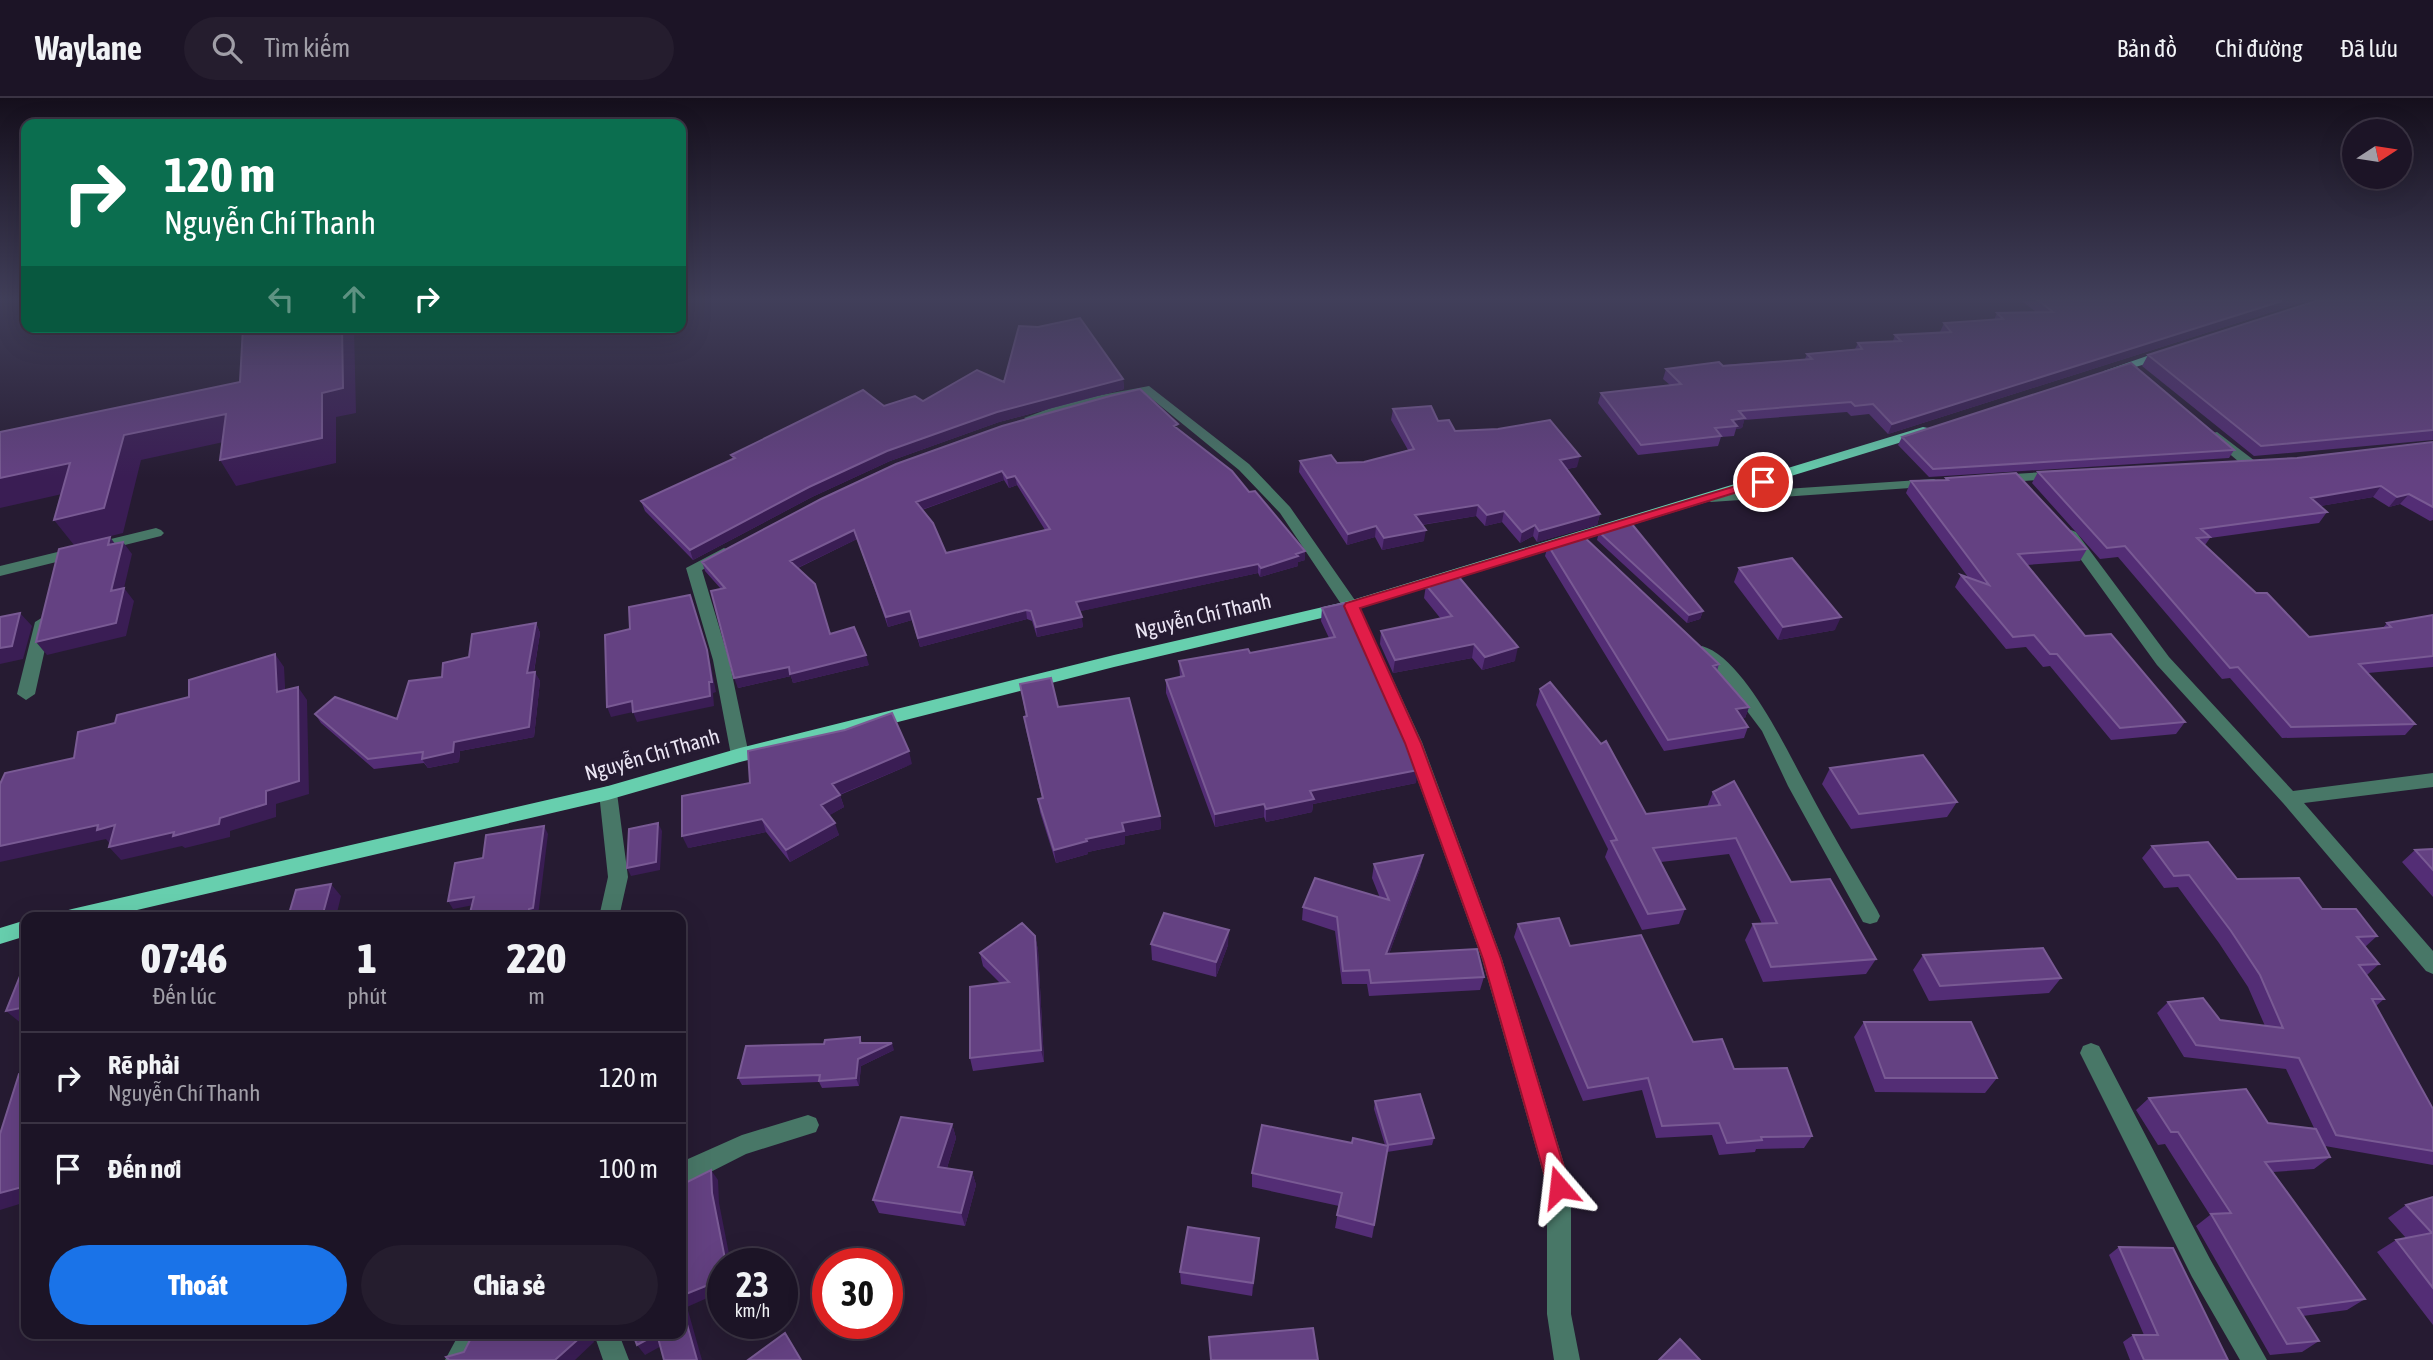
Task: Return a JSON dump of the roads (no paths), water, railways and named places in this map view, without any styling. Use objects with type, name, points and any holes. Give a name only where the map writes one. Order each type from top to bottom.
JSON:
[{"type":"main road","points":[[2091,377],[2136,368],[2154,360]]},
{"type":"main road","name":"Nguyễn Chí Thanh","points":[[94,912],[608,793],[740,755],[1114,661],[1352,606],[1711,498],[1934,427]]},
{"type":"main road","points":[[0,936],[21,930]]},
{"type":"street","points":[[1016,423],[1075,404],[1149,390],[1244,467],[1277,502],[1352,606],[1413,743],[1492,959],[1559,1187],[1559,1314],[1566,1360]]},
{"type":"street","points":[[2210,430],[2257,463],[2224,464]]},
{"type":"street","points":[[1987,480],[2080,473]]},
{"type":"street","points":[[2015,478],[2031,494]]},
{"type":"street","points":[[1711,498],[1946,482]]},
{"type":"street","points":[[2056,519],[2163,661],[2289,797],[2433,965]]},
{"type":"street","points":[[0,571],[57,564],[156,533]]},
{"type":"street","points":[[1582,537],[1601,556]]},
{"type":"street","points":[[740,755],[721,660],[694,568],[741,544]]},
{"type":"street","points":[[26,694],[47,607]]},
{"type":"street","points":[[1689,640],[1729,675],[1769,728],[1797,786],[1870,916]]},
{"type":"street","points":[[2289,797],[2433,780]]},
{"type":"street","points":[[608,793],[618,877],[610,912]]},
{"type":"street","points":[[2091,1053],[2201,1268],[2254,1360]]},
{"type":"street","points":[[686,1173],[710,1157],[751,1140],[808,1125]]},
{"type":"street","points":[[458,1360],[470,1339]]},
{"type":"street","points":[[609,1339],[617,1360]]}]
